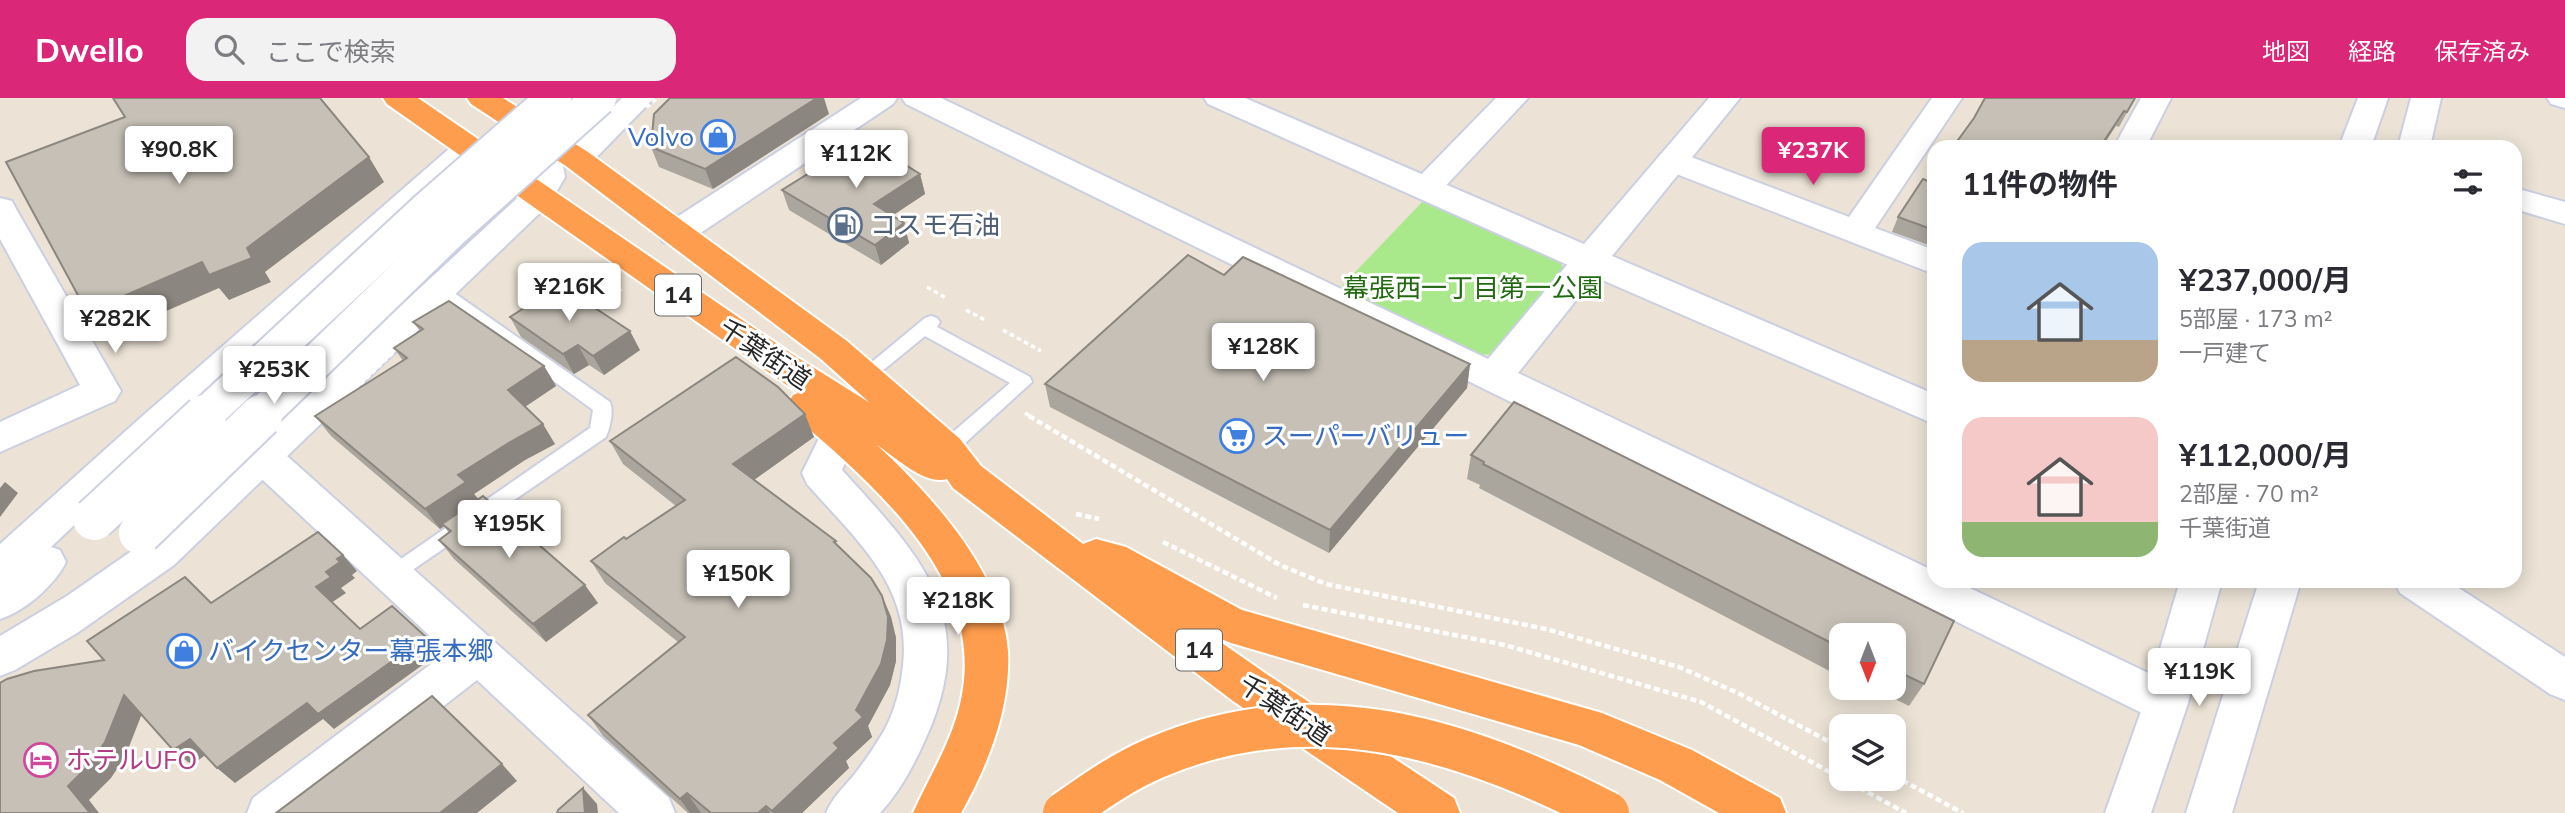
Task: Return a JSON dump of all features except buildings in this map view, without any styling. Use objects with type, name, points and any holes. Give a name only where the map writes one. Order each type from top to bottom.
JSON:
[{"type":"highway","name":"千葉街道","points":[[398,98],[779,363],[929,463],[956,463]]},
{"type":"highway","name":"千葉街道","points":[[482,98],[577,159],[834,350],[956,463],[1067,533],[1249,687],[1437,813]]},
{"type":"highway","points":[[779,363],[792,394],[904,495],[948,548],[983,628],[986,675],[977,723],[956,781],[936,813]]},
{"type":"highway","points":[[1067,533],[1231,625],[1586,727],[1676,765],[1763,813]]},
{"type":"highway","points":[[1063,813],[1126,772],[1168,752],[1239,731],[1295,724],[1359,728],[1428,737],[1502,761],[1557,785],[1608,813]]},
{"type":"street","points":[[0,602],[94,519],[428,208],[554,98]]},
{"type":"street","points":[[0,655],[140,533],[454,228],[599,98]]},
{"type":"street","points":[[577,159],[639,98]]},
{"type":"street","points":[[675,233],[882,98]]},
{"type":"street","points":[[917,98],[1927,587]]},
{"type":"street","points":[[1219,98],[1927,407]]},
{"type":"street","points":[[1494,377],[1726,98]]},
{"type":"street","points":[[1856,233],[1947,98]]},
{"type":"street","points":[[2134,140],[2156,98]]},
{"type":"street","points":[[2358,140],[2373,98]]},
{"type":"street","points":[[2416,140],[2426,98]]},
{"type":"street","points":[[1426,188],[1509,99]]},
{"type":"street","points":[[0,655],[54,628],[150,561],[538,196],[549,177],[542,137]]},
{"type":"street","points":[[0,569],[151,430],[470,148]]},
{"type":"street","points":[[1672,161],[1927,260]]},
{"type":"street","points":[[2522,200],[2565,214]]},
{"type":"street","points":[[0,209],[102,391],[0,438]]},
{"type":"street","points":[[839,434],[821,473],[872,530],[915,591],[925,622],[928,657],[921,694],[908,731],[887,766],[849,813]]},
{"type":"street","points":[[263,457],[652,813]]},
{"type":"street","points":[[1929,588],[2166,703]]},
{"type":"street","points":[[2127,813],[2166,703],[2199,588]]},
{"type":"street","points":[[2209,813],[2278,588]]},
{"type":"street","points":[[2426,588],[2565,681]]},
{"type":"street","points":[[270,813],[478,654]]},
{"type":"lane","points":[[392,576],[599,432],[603,407],[440,289]]},
{"type":"lane","points":[[864,376],[928,325],[1019,392],[956,463]]},
{"type":"path","points":[[346,398],[479,268],[476,250]]},
{"type":"path","points":[[585,314],[625,287]]},
{"type":"path","points":[[927,287],[946,299]]},
{"type":"path","points":[[966,310],[985,320]]},
{"type":"path","points":[[1003,330],[1041,351]]},
{"type":"path","points":[[1019,392],[1037,422],[1280,565],[1303,575],[1326,584],[1593,640],[1679,667],[1740,694],[1829,742]]},
{"type":"path","points":[[1067,533],[1109,522]]},
{"type":"path","points":[[1157,540],[1284,601]]},
{"type":"path","points":[[1297,604],[1505,645],[1702,702],[1829,771]]},
{"type":"path","points":[[1906,782],[1963,813]]},
{"type":"path","points":[[1866,791],[1906,813]]},
{"type":"green space","name":"幕張西一丁目第一公園","points":[[1423,201],[1560,262],[1566,273],[1498,354],[1476,355],[1339,289]]},
{"type":"place","name":"Volvo","points":[[718,137]]},
{"type":"place","name":"コスモ石油","points":[[845,225]]},
{"type":"place","name":"スーパーバリュー","points":[[1237,436]]},
{"type":"place","name":"バイクセンター幕張本郷","points":[[184,651]]},
{"type":"place","name":"ホテルUFO","points":[[41,760]]}]
